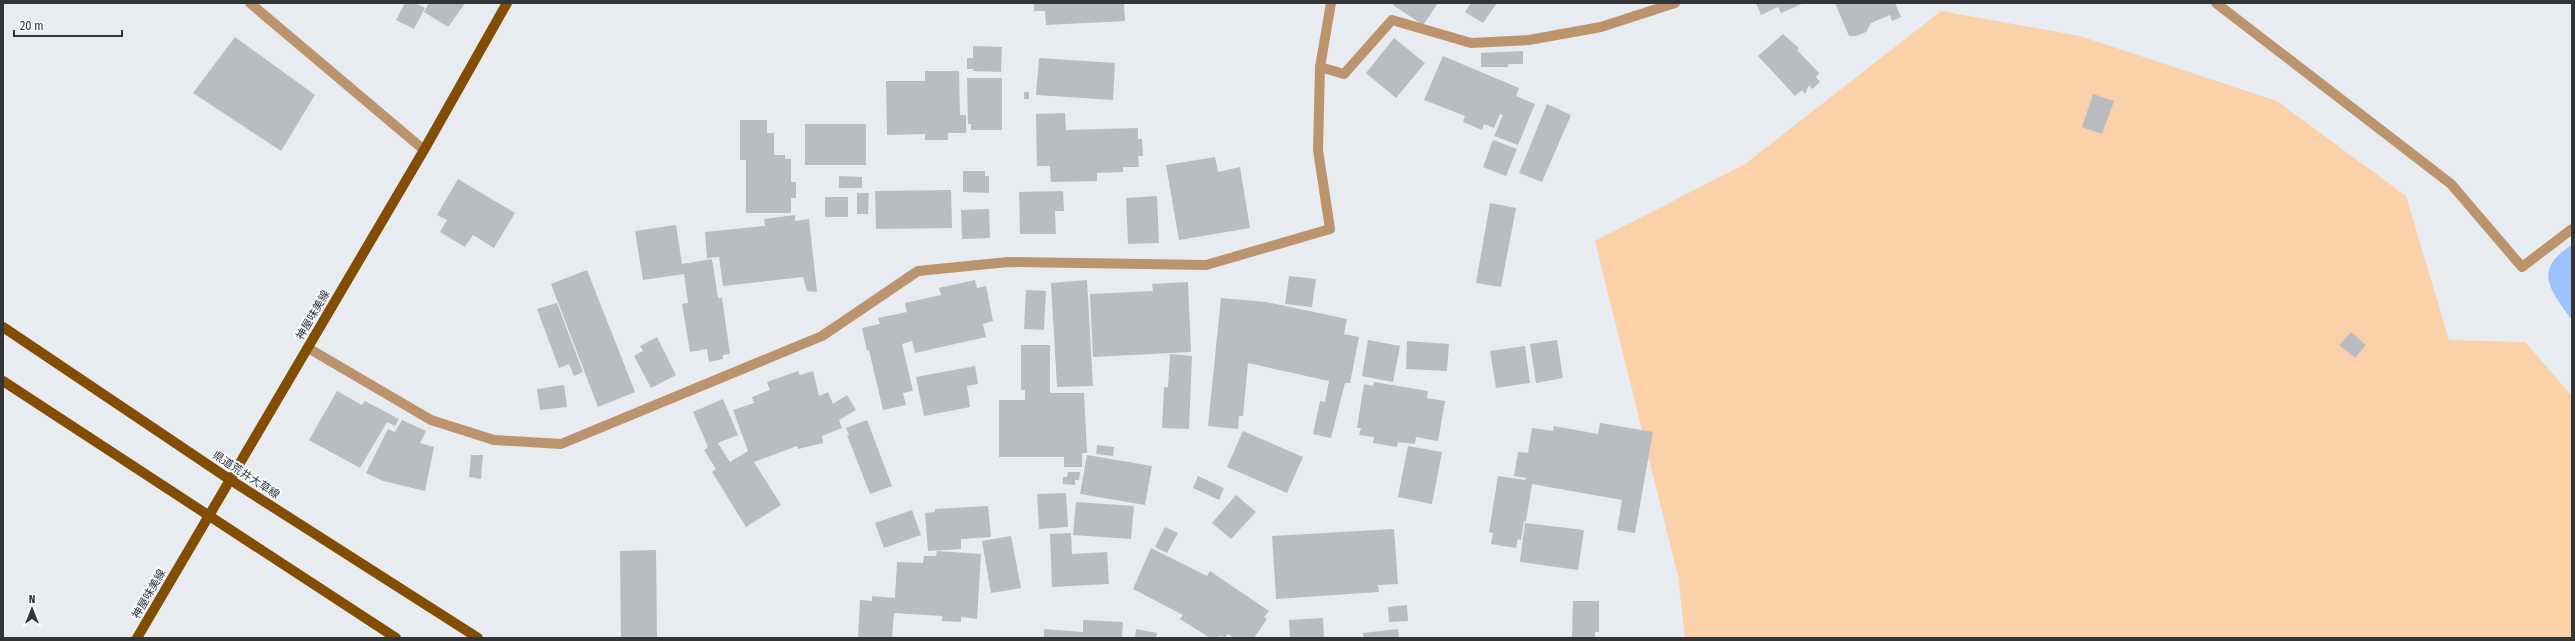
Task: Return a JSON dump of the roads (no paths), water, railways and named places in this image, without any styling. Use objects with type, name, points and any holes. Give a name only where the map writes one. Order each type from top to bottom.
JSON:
[{"type":"main road","name":"神屋味美線","points":[[137,638],[229,479],[424,150],[507,3]]},
{"type":"main road","name":"県道荒井大草線","points":[[3,327],[229,479],[478,638]]},
{"type":"main road","points":[[3,381],[209,514],[396,638]]},
{"type":"street","points":[[250,3],[424,150]]},
{"type":"street","points":[[308,348],[431,420],[494,440],[561,444],[822,336],[918,271],[1008,262],[1206,265],[1330,229],[1318,150],[1320,67],[1331,3]]},
{"type":"street","points":[[1320,67],[1344,74],[1392,20],[1471,43],[1529,40],[1601,27],[1675,3]]},
{"type":"street","points":[[2216,3],[2451,184],[2522,267],[2572,229]]},
{"type":"water","points":[[2572,245],[2572,320],[2552,290],[2549,281],[2549,272],[2552,263],[2560,254]]}]
